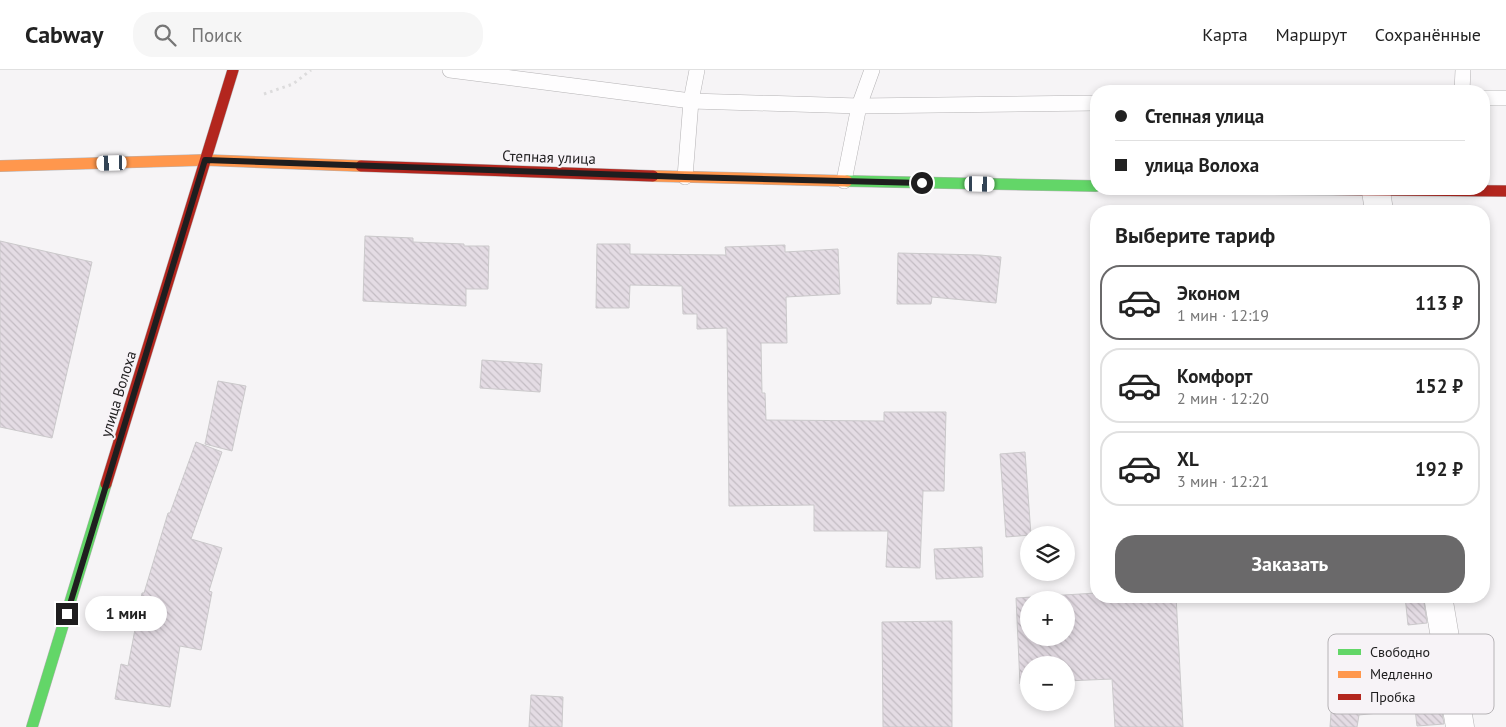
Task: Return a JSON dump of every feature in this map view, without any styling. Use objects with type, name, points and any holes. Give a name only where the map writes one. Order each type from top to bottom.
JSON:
[{"type":"street","name":"улица Волоха","points":[[32,727],[232,70]]},
{"type":"street","name":"Степная улица","points":[[0,166],[205,160],[685,177],[1090,186]]},
{"type":"street","points":[[1490,191],[1506,191]]},
{"type":"street","points":[[1326,195],[1378,201],[1426,195]]},
{"type":"street","points":[[1439,603],[1444,634]]},
{"type":"street","points":[[1458,714],[1460,727]]},
{"type":"lane","points":[[450,70],[691,101],[859,106],[1090,103]]},
{"type":"lane","points":[[685,177],[691,101],[697,70]]},
{"type":"lane","points":[[844,181],[859,106],[872,70]]},
{"type":"lane","points":[[1462,85],[1463,70]]},
{"type":"lane","points":[[1490,98],[1506,98]]},
{"type":"path","points":[[264,94],[294,84],[311,70]]},
{"type":"building","points":[[365,236],[413,238],[413,242],[489,246],[488,289],[466,289],[466,306],[363,301]]},
{"type":"building","points":[[0,241],[92,262],[52,438],[0,427]]},
{"type":"building","points":[[597,244],[630,244],[630,254],[726,255],[725,247],[785,245],[785,252],[838,249],[840,294],[786,297],[787,343],[761,343],[762,393],[765,393],[766,420],[884,421],[884,412],[946,412],[944,491],[923,491],[920,568],[886,567],[888,531],[814,531],[814,505],[729,506],[727,328],[697,329],[697,314],[683,314],[682,286],[630,285],[629,308],[596,308]]},
{"type":"building","points":[[898,253],[1001,257],[996,303],[932,297],[931,304],[897,304]]},
{"type":"building","points":[[482,360],[542,364],[540,392],[480,388]]},
{"type":"building","points":[[218,381],[246,386],[232,451],[205,444]]},
{"type":"building","points":[[196,442],[222,452],[191,539],[222,548],[209,591],[212,592],[201,650],[180,646],[170,707],[115,699],[121,664],[128,666],[142,593],[144,593],[168,513],[170,513]]},
{"type":"building","points":[[1025,452],[1030,526],[1020,526],[1020,536],[1006,537],[1000,454]]},
{"type":"building","points":[[982,547],[983,577],[936,579],[934,549]]},
{"type":"building","points":[[1090,593],[1090,603],[1176,603],[1183,727],[1115,727],[1112,679],[1075,681],[1075,656],[1020,656],[1020,684],[1016,598],[1020,598],[1020,646],[1075,646],[1075,594]]},
{"type":"building","points":[[1406,603],[1424,603],[1427,623],[1408,625]]},
{"type":"building","points":[[952,621],[952,727],[883,727],[882,622]]},
{"type":"building","points":[[531,695],[563,697],[562,727],[529,727]]},
{"type":"building","points":[[1331,714],[1368,714],[1359,715],[1357,727],[1330,727]]},
{"type":"building","points":[[1416,714],[1442,714],[1444,724],[1417,726]]},
{"type":"traffic: fast","points":[[847,181],[1090,186]]},
{"type":"traffic: fast","points":[[32,727],[106,484]]},
{"type":"traffic: slow","points":[[0,166],[205,160],[361,166]]},
{"type":"traffic: slow","points":[[653,176],[847,181]]},
{"type":"traffic: jam","points":[[106,484],[233,70]]},
{"type":"traffic: jam","points":[[361,166],[653,176]]},
{"type":"traffic: jam","points":[[1490,191],[1506,191]]},
{"type":"route","points":[[67,614],[205,160],[685,177],[922,183]]}]
